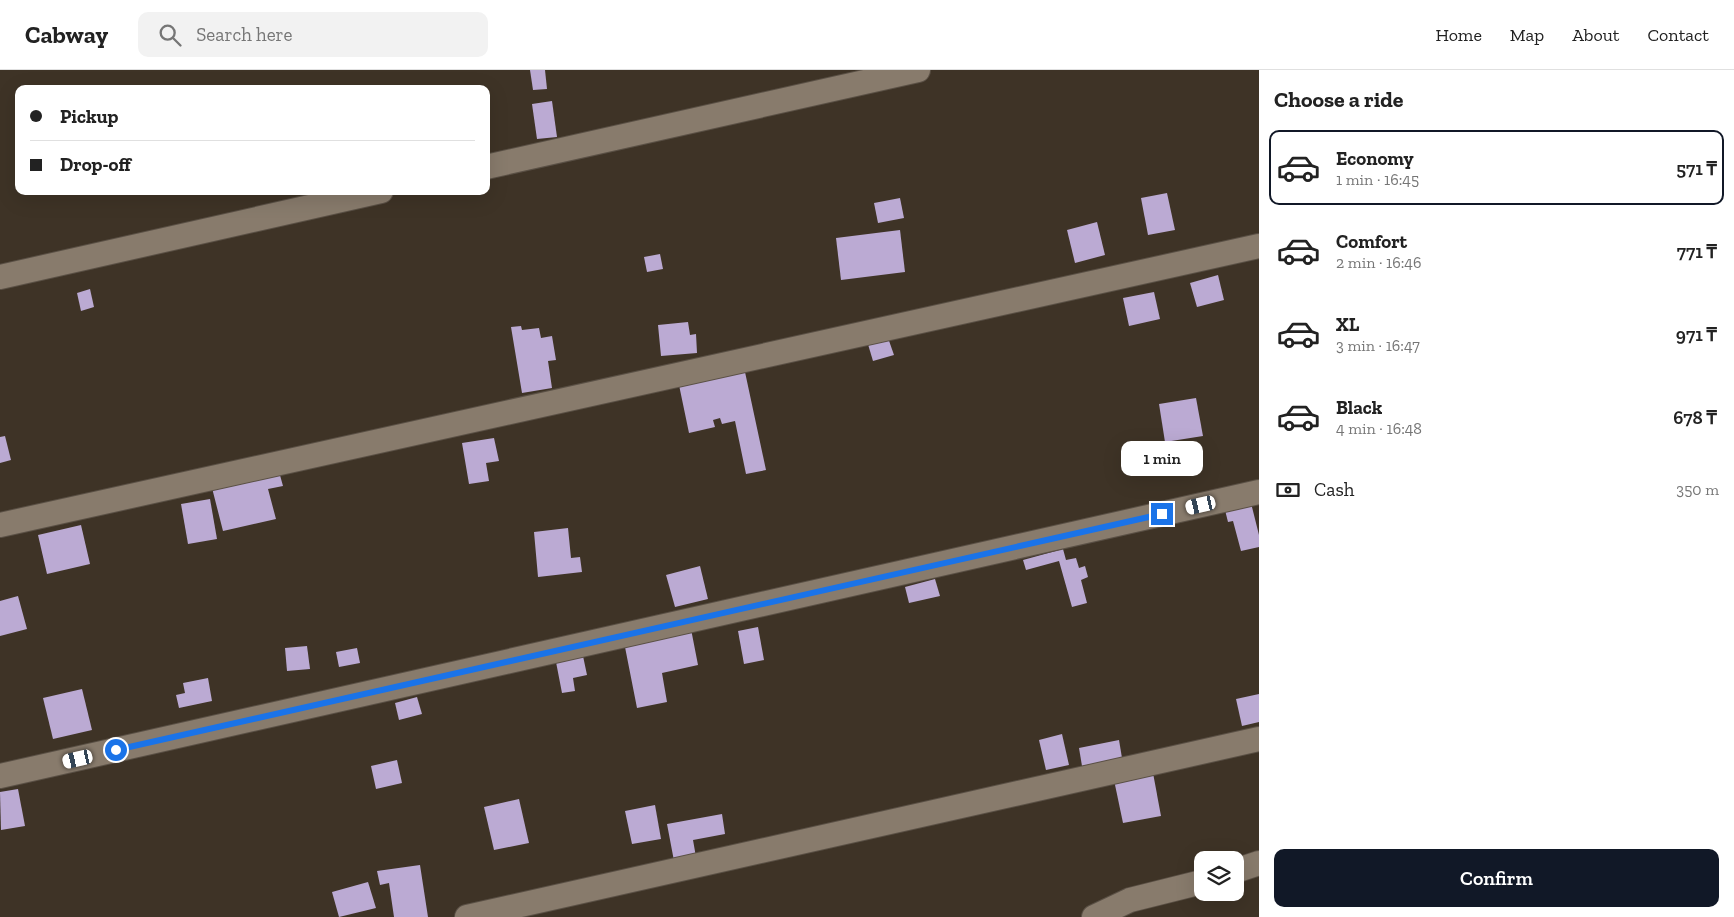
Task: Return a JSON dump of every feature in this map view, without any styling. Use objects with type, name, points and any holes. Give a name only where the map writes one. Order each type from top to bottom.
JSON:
[{"type":"street","points":[[490,166],[918,70]]},
{"type":"street","points":[[0,277],[363,195]]},
{"type":"street","points":[[0,525],[1259,246]]},
{"type":"street","points":[[0,776],[1259,492]]},
{"type":"street","points":[[466,917],[1259,739]]},
{"type":"street","points":[[1244,868],[1259,863]]},
{"type":"street","points":[[1094,917],[1130,900],[1194,884]]},
{"type":"building","points":[[530,70],[545,70],[547,89],[533,90]]},
{"type":"building","points":[[552,101],[557,137],[537,139],[532,104]]},
{"type":"building","points":[[1167,193],[1175,230],[1148,235],[1141,198]]},
{"type":"building","points":[[900,198],[904,218],[878,223],[874,203]]},
{"type":"building","points":[[1097,222],[1105,255],[1075,263],[1067,230]]},
{"type":"building","points":[[900,230],[905,272],[841,280],[836,238]]},
{"type":"building","points":[[660,254],[663,269],[647,272],[644,257]]},
{"type":"building","points":[[1218,275],[1224,300],[1197,307],[1190,283]]},
{"type":"building","points":[[90,289],[94,307],[81,311],[77,293]]},
{"type":"building","points":[[1154,292],[1160,319],[1129,326],[1123,298]]},
{"type":"building","points":[[688,322],[690,335],[696,334],[697,353],[661,356],[658,325]]},
{"type":"building","points":[[521,326],[522,330],[539,328],[541,338],[552,336],[556,360],[548,361],[552,388],[522,393],[511,327]]},
{"type":"building","points":[[887,335],[894,355],[873,361],[867,341]]},
{"type":"building","points":[[745,372],[766,470],[746,474],[735,421],[722,424],[720,418],[713,420],[715,427],[689,433],[679,385]]},
{"type":"building","points":[[1196,398],[1203,436],[1165,442],[1159,404]]},
{"type":"building","points":[[5,436],[11,460],[0,463],[0,437]]},
{"type":"building","points":[[494,438],[499,461],[486,463],[489,481],[469,484],[462,443]]},
{"type":"building","points":[[278,468],[283,486],[268,489],[276,519],[223,531],[211,484]]},
{"type":"building","points":[[210,499],[217,539],[188,544],[181,504]]},
{"type":"building","points":[[1250,499],[1259,535],[1259,547],[1241,551],[1233,521],[1228,522],[1224,506]]},
{"type":"building","points":[[81,525],[90,564],[47,574],[38,535]]},
{"type":"building","points":[[568,528],[571,558],[580,557],[582,572],[538,577],[534,532]]},
{"type":"building","points":[[1063,549],[1066,560],[1076,558],[1079,568],[1085,566],[1088,577],[1081,580],[1087,603],[1072,607],[1059,561],[1026,570],[1023,560]]},
{"type":"building","points":[[700,566],[708,599],[675,607],[666,575]]},
{"type":"building","points":[[935,579],[940,596],[909,603],[905,587]]},
{"type":"building","points":[[18,596],[27,629],[0,636],[0,601]]},
{"type":"building","points":[[758,627],[764,660],[744,664],[738,631]]},
{"type":"building","points":[[691,629],[698,665],[662,673],[667,702],[637,708],[624,642]]},
{"type":"building","points":[[307,646],[310,669],[287,671],[285,648]]},
{"type":"building","points":[[357,648],[360,663],[339,667],[336,652]]},
{"type":"building","points":[[583,656],[587,675],[573,678],[575,691],[562,693],[556,662]]},
{"type":"building","points":[[208,678],[212,701],[179,708],[176,695],[185,693],[183,683]]},
{"type":"building","points":[[82,689],[92,730],[53,739],[43,698]]},
{"type":"building","points":[[1259,694],[1259,722],[1242,726],[1236,699]]},
{"type":"building","points":[[417,697],[422,714],[399,720],[395,703]]},
{"type":"building","points":[[1062,734],[1069,765],[1046,770],[1039,740]]},
{"type":"building","points":[[1119,740],[1122,758],[1082,766],[1079,748]]},
{"type":"building","points":[[397,760],[402,783],[376,789],[371,766]]},
{"type":"building","points":[[1153,773],[1161,816],[1123,823],[1114,780]]},
{"type":"building","points":[[18,789],[25,826],[1,830],[0,792]]},
{"type":"building","points":[[519,799],[529,843],[494,850],[484,807]]},
{"type":"building","points":[[655,805],[661,839],[632,844],[625,811]]},
{"type":"building","points":[[722,814],[725,834],[693,840],[696,857],[674,861],[667,824]]},
{"type":"building","points":[[420,865],[428,917],[394,917],[389,883],[380,885],[377,871]]},
{"type":"building","points":[[368,882],[376,908],[339,917],[332,892]]},
{"type":"route","points":[[116,750],[1162,514]]}]
